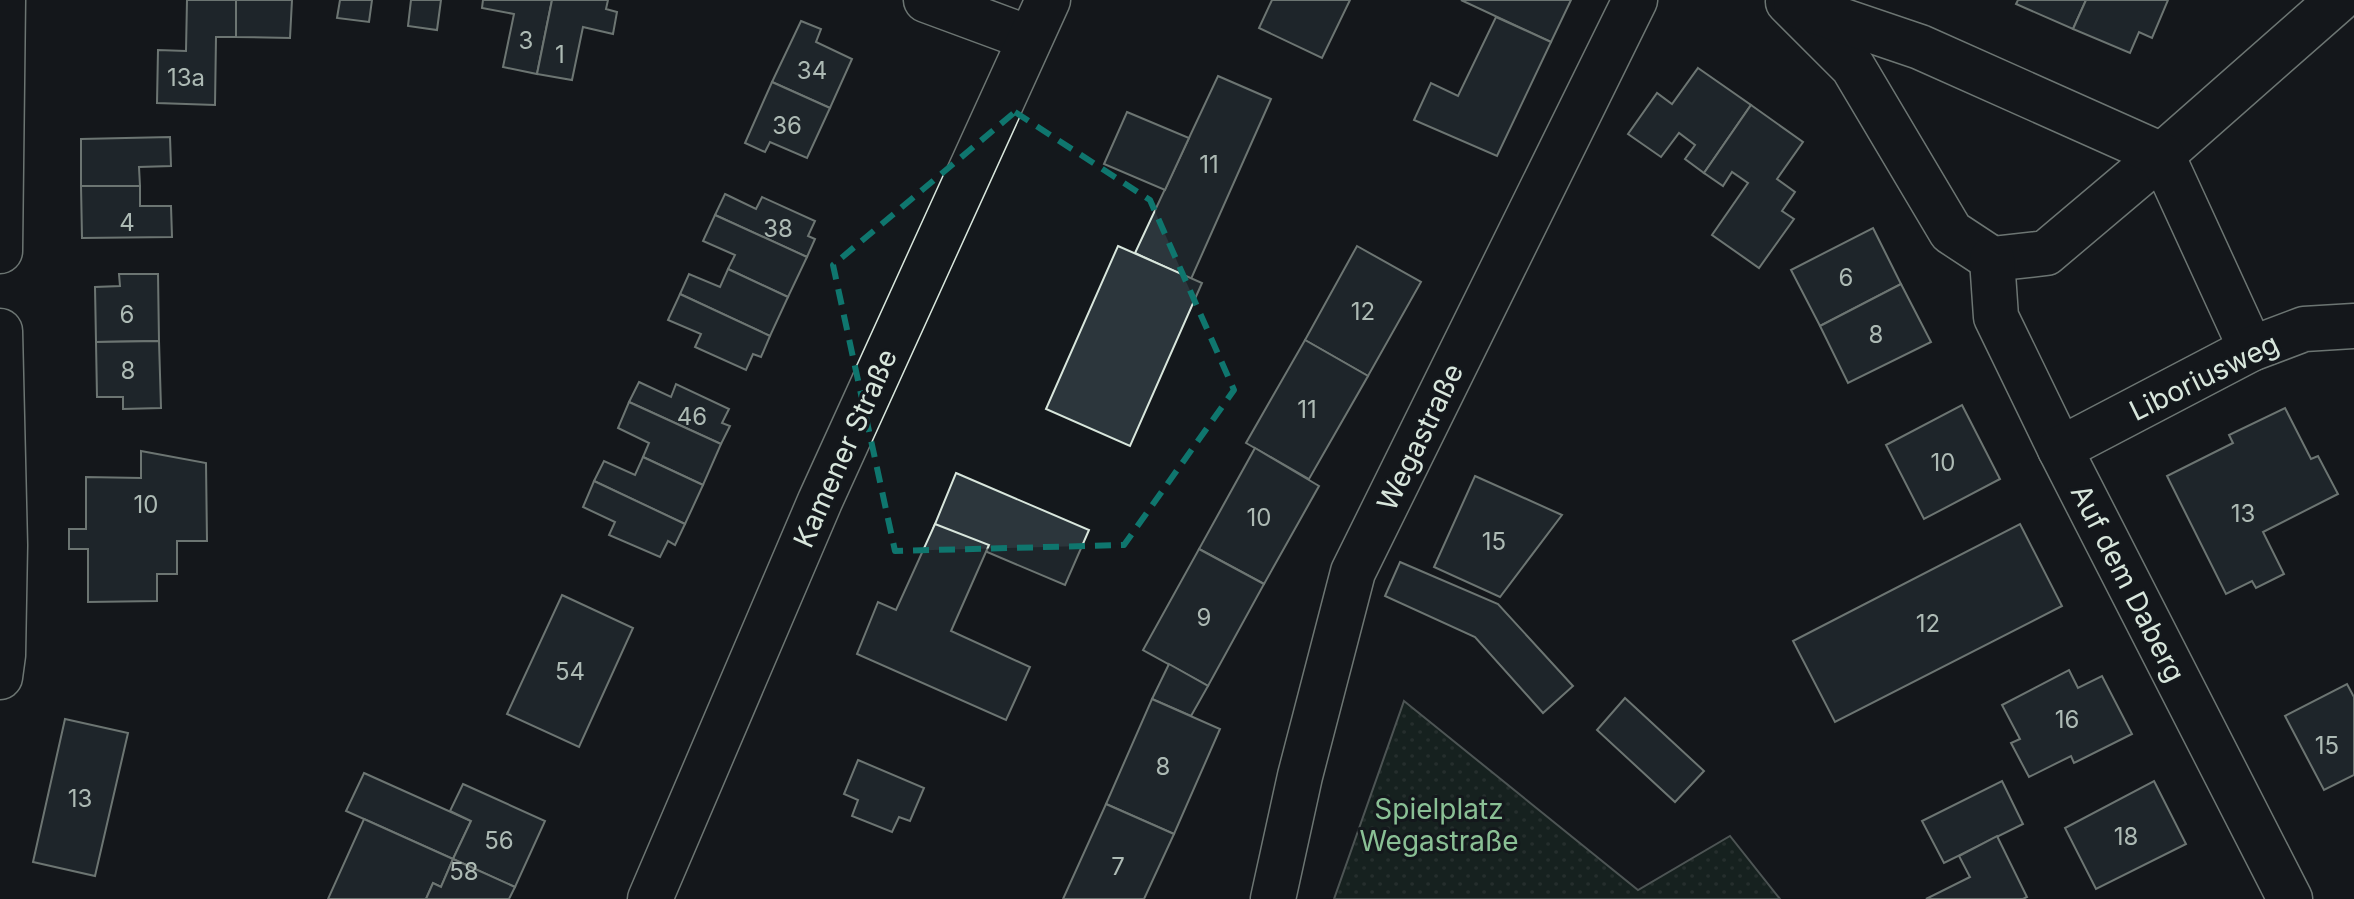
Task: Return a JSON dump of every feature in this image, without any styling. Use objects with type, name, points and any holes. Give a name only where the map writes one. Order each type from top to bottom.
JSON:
[{"type":"street","points":[[0,251],[3,0]]},
{"type":"street","points":[[926,0],[1029,38]]},
{"type":"street","name":"Kamener Straße","points":[[650,899],[820,501],[1048,0]]},
{"type":"street","name":"Wegastraße","points":[[1273,899],[1300,776],[1353,572],[1635,0]]},
{"type":"street","points":[[1786,1],[1853,67],[1951,232],[1992,259],[2046,253],[2338,0]]},
{"type":"street","points":[[1786,1],[1920,47],[2162,155],[2251,349]]},
{"type":"street","name":"Auf dem Daberg","points":[[1992,259],[1996,317],[2290,899]]},
{"type":"street","name":"Liboriusweg","points":[[2060,449],[2251,349],[2304,329],[2354,326]]},
{"type":"street","points":[[0,331],[5,545],[0,677]]},
{"type":"highlighted area","points":[[1015,112],[1150,200],[1234,390],[1124,545],[895,551],[833,265]]},
{"type":"green space","name":"Spielplatz Wegastraße","points":[[1404,701],[1638,890],[1730,836],[1780,899],[1334,899]]},
{"type":"building","points":[[187,0],[236,0],[236,37],[216,37],[215,105],[157,103],[158,50],[186,51]]},
{"type":"building","points":[[236,0],[292,0],[290,38],[236,37]]},
{"type":"building","points":[[340,0],[372,0],[369,22],[337,18]]},
{"type":"building","points":[[411,0],[441,0],[437,30],[408,26]]},
{"type":"building","points":[[483,0],[552,0],[537,74],[503,67],[514,14],[482,8]]},
{"type":"building","points":[[552,0],[608,0],[606,9],[617,12],[613,34],[583,27],[572,80],[537,74]]},
{"type":"building","points":[[1272,0],[1350,0],[1322,58],[1259,28]]},
{"type":"building","points":[[1461,0],[1571,0],[1551,42]]},
{"type":"building","points":[[2018,0],[2086,0],[2073,29],[2016,4]]},
{"type":"building","points":[[2086,0],[2168,0],[2152,38],[2139,32],[2130,53],[2073,29]]},
{"type":"building","points":[[1496,17],[1551,42],[1497,156],[1414,120],[1431,83],[1458,96]]},
{"type":"building","points":[[801,21],[821,29],[816,42],[852,59],[830,108],[772,82]]},
{"type":"building","points":[[1698,68],[1751,105],[1704,173],[1685,159],[1695,145],[1679,133],[1661,157],[1628,134],[1657,93],[1672,104]]},
{"type":"building","points":[[1218,76],[1271,99],[1191,279],[1135,253]]},
{"type":"building","points":[[772,82],[830,108],[807,158],[770,142],[765,152],[745,143]]},
{"type":"building","points":[[1751,105],[1803,142],[1777,179],[1795,192],[1782,211],[1794,219],[1759,268],[1712,235],[1748,183],[1732,172],[1723,186],[1704,173]]},
{"type":"building","points":[[1127,112],[1189,138],[1165,190],[1104,164]]},
{"type":"building","points":[[170,137],[171,166],[139,167],[140,186],[81,186],[81,139]]},
{"type":"building","points":[[81,186],[140,186],[140,206],[171,206],[172,237],[82,238]]},
{"type":"building","points":[[725,194],[756,209],[762,197],[815,221],[808,236],[815,239],[807,257],[715,215]]},
{"type":"building","points":[[715,215],[807,257],[788,297],[728,269],[735,255],[703,241]]},
{"type":"building","points":[[1873,228],[1901,284],[1820,326],[1791,270]]},
{"type":"building","points":[[1118,246],[1202,283],[1130,446],[1046,409]]},
{"type":"building","points":[[1357,246],[1421,282],[1368,376],[1305,340]]},
{"type":"building","points":[[728,269],[788,297],[770,336],[680,294],[689,274],[720,287]]},
{"type":"building","points":[[119,274],[158,274],[159,341],[96,342],[95,287],[120,286]]},
{"type":"building","points":[[1901,284],[1931,342],[1848,383],[1820,326]]},
{"type":"building","points":[[680,294],[770,336],[761,357],[753,354],[746,370],[695,347],[701,334],[668,320]]},
{"type":"building","points":[[1305,340],[1368,376],[1309,479],[1246,443]]},
{"type":"building","points":[[159,341],[161,408],[123,409],[123,397],[97,397],[96,342]]},
{"type":"building","points":[[639,382],[671,397],[676,384],[729,409],[722,423],[730,426],[721,444],[629,402]]},
{"type":"building","points":[[629,402],[721,444],[703,485],[643,457],[649,443],[618,428]]},
{"type":"building","points":[[1962,405],[2000,479],[1924,519],[1886,445]]},
{"type":"building","points":[[2285,408],[2311,459],[2318,456],[2338,494],[2263,532],[2284,574],[2256,588],[2252,581],[2226,594],[2167,476],[2233,443],[2229,435]]},
{"type":"building","points":[[1255,448],[1319,486],[1264,584],[1199,549]]},
{"type":"building","points":[[141,451],[206,463],[207,541],[177,541],[177,574],[157,574],[157,601],[88,602],[88,549],[69,549],[69,529],[86,529],[86,477],[141,478]]},
{"type":"building","points":[[643,457],[703,485],[685,524],[594,481],[604,461],[635,475]]},
{"type":"building","points":[[956,473],[1089,530],[1065,585],[933,529]]},
{"type":"building","points":[[1475,476],[1562,515],[1500,597],[1434,567]]},
{"type":"building","points":[[594,481],[685,524],[675,545],[668,541],[660,557],[609,535],[615,522],[583,507]]},
{"type":"building","points":[[935,524],[989,545],[951,631],[1030,667],[1006,720],[857,654],[878,602],[896,610]]},
{"type":"building","points":[[2020,524],[2062,606],[1835,722],[1793,641]]},
{"type":"building","points":[[1199,549],[1264,584],[1208,686],[1143,650]]},
{"type":"building","points":[[1400,562],[1498,604],[1573,686],[1543,713],[1475,637],[1385,596]]},
{"type":"building","points":[[562,595],[633,628],[579,747],[507,714]]},
{"type":"building","points":[[1169,664],[1208,686],[1191,716],[1152,699]]},
{"type":"building","points":[[2069,670],[2078,688],[2102,676],[2132,734],[2074,763],[2071,756],[2029,777],[2011,743],[2020,739],[2002,705]]},
{"type":"building","points":[[2347,684],[2354,697],[2354,775],[2324,790],[2285,716]]},
{"type":"building","points":[[1625,698],[1704,771],[1675,802],[1597,730]]},
{"type":"building","points":[[1152,699],[1220,729],[1174,834],[1106,804]]},
{"type":"building","points":[[65,719],[128,733],[95,876],[33,862]]},
{"type":"building","points":[[858,760],[924,788],[910,821],[899,817],[892,832],[852,816],[858,800],[844,794]]},
{"type":"building","points":[[364,773],[471,821],[453,859],[346,811]]},
{"type":"building","points":[[2002,781],[2023,824],[1944,863],[1922,821]]},
{"type":"building","points":[[2154,781],[2186,844],[2096,889],[2065,828]]},
{"type":"building","points":[[463,784],[545,821],[515,887],[453,859],[471,821],[450,811]]},
{"type":"building","points":[[1106,804],[1174,834],[1144,899],[1063,899]]},
{"type":"building","points":[[364,819],[453,859],[441,887],[433,883],[426,899],[328,899]]},
{"type":"building","points":[[1997,836],[2027,897],[1926,899],[1970,877],[1959,856]]},
{"type":"building","points":[[453,859],[515,887],[509,899],[426,899],[433,883],[441,887]]}]
